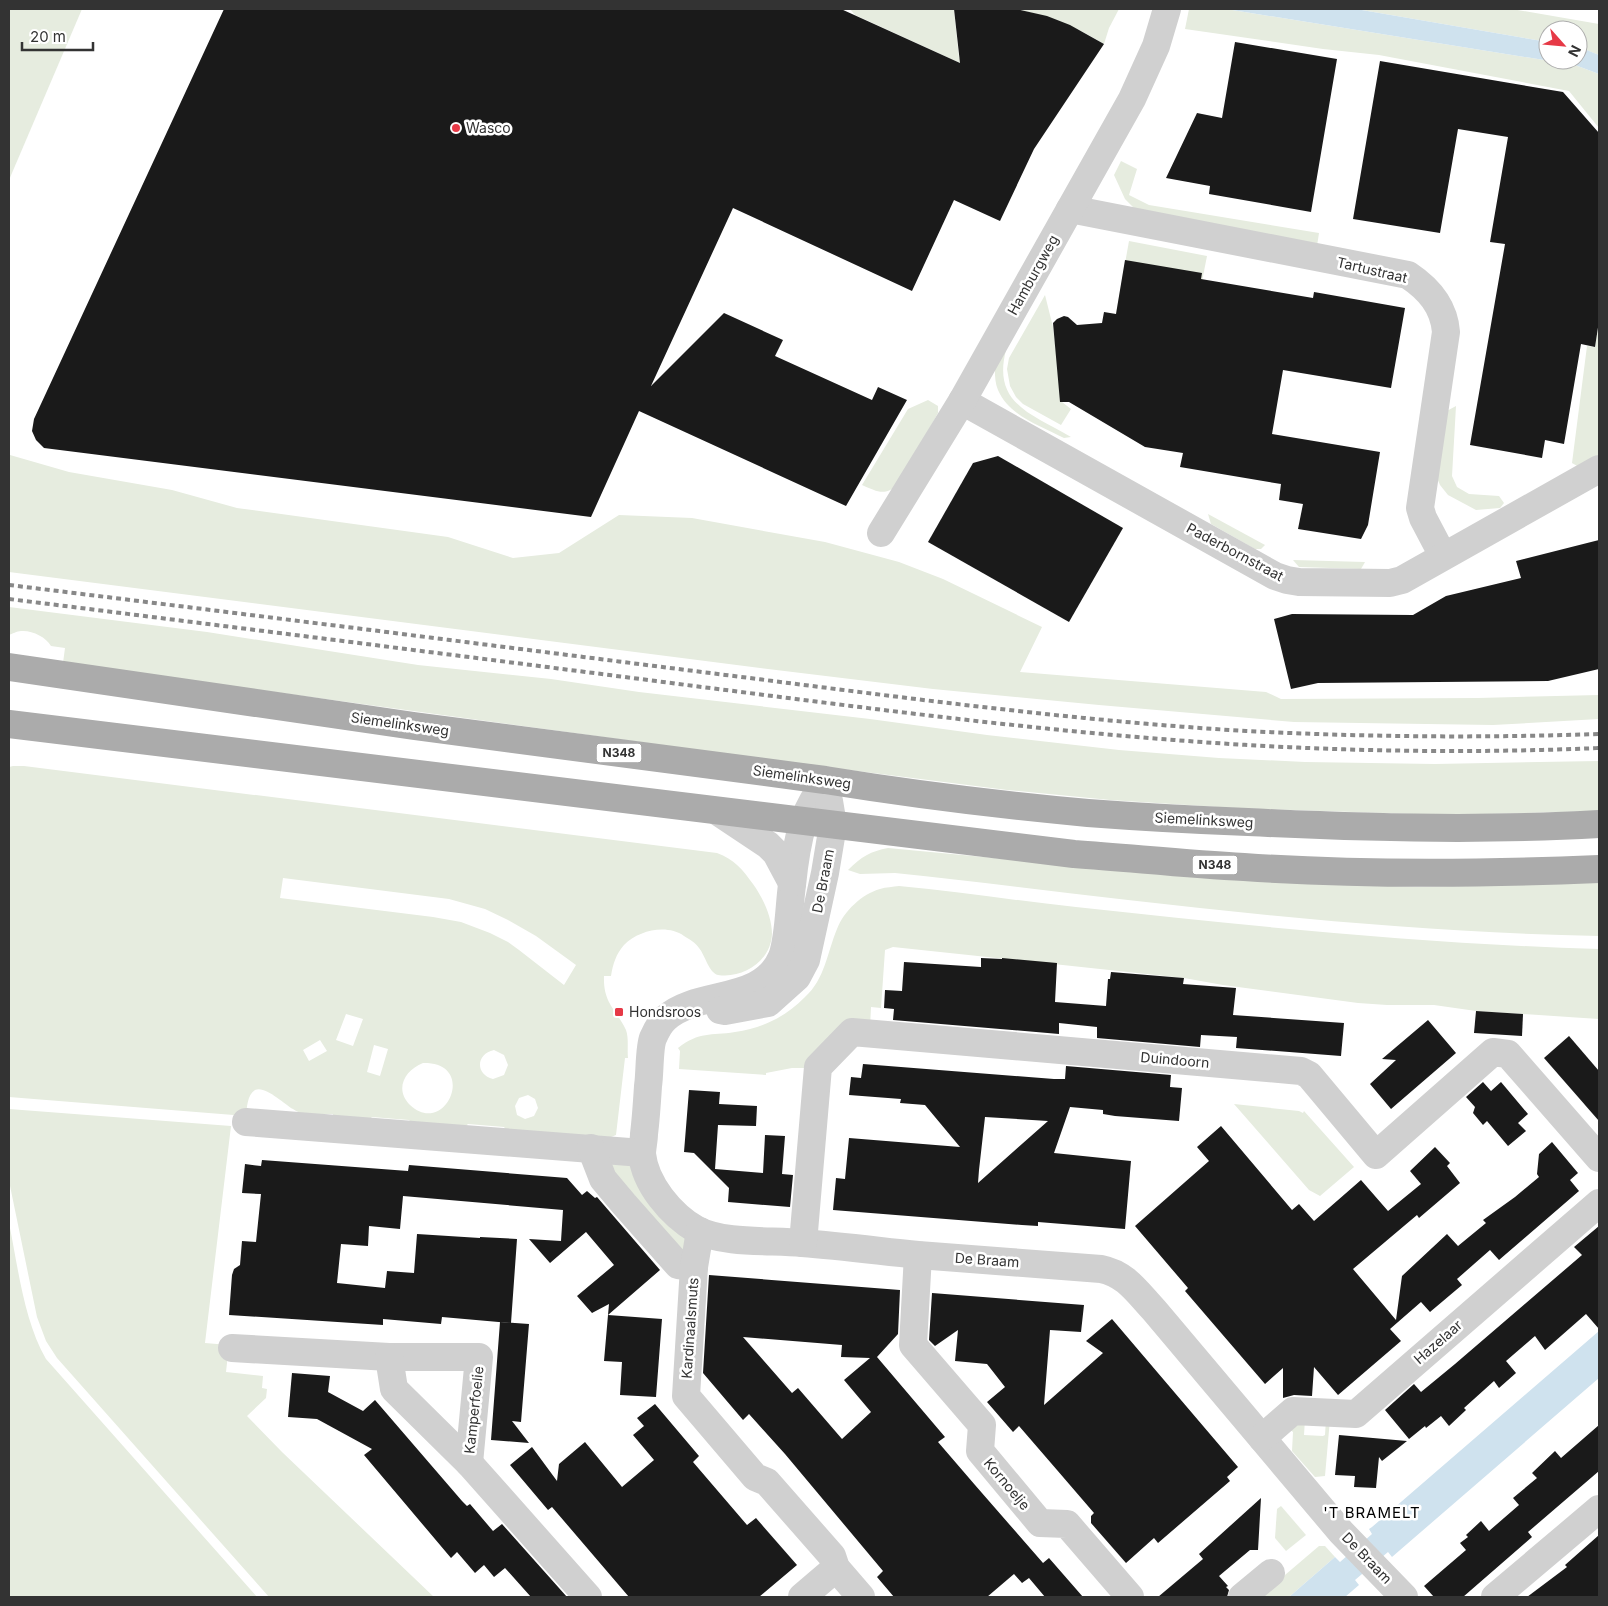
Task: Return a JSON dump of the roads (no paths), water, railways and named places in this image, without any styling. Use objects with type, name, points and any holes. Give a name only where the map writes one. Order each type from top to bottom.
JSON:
[{"type":"main road","name":"Siemelinksweg","points":[[9,667],[414,726],[890,790],[1088,812],[1334,827],[1455,828],[1599,824]]},
{"type":"main road","name":"N348","points":[[9,724],[1074,854],[1243,867],[1325,871],[1467,872],[1599,869]]},
{"type":"street","name":"Hamburgweg","points":[[881,532],[962,401],[1128,106],[1156,46],[1167,9]]},
{"type":"street","name":"Tartustraat","points":[[1070,208],[1408,276],[1428,290],[1437,301],[1445,321],[1446,332],[1420,508],[1422,518],[1443,556]]},
{"type":"street","name":"Paderbornstraat","points":[[962,401],[1275,576],[1287,580],[1319,583],[1390,584],[1402,580],[1599,469]]},
{"type":"street","name":"De Braam","points":[[825,780],[803,821],[792,883],[786,937],[782,956],[773,971],[759,984],[742,991],[697,1003],[667,1017],[652,1041],[642,1154],[648,1176],[660,1196],[675,1214],[700,1231],[734,1239],[802,1243],[918,1255],[1101,1269],[1122,1276],[1154,1310],[1391,1589]]},
{"type":"street","name":"De Braam","points":[[697,1003],[725,1011],[768,1003],[797,977],[806,960],[810,945],[833,825],[825,780]]},
{"type":"street","points":[[717,811],[768,845],[776,854],[792,883]]},
{"type":"street","name":"Duindoorn","points":[[802,1243],[818,1067],[852,1032],[1301,1071],[1309,1075],[1376,1155],[1493,1052],[1508,1054],[1599,1158]]},
{"type":"street","points":[[246,1122],[591,1148],[642,1154]]},
{"type":"street","points":[[591,1148],[603,1179],[624,1204],[678,1265],[694,1267]]},
{"type":"street","name":"Hazelaar","points":[[1262,1438],[1293,1411],[1356,1414],[1599,1203]]},
{"type":"street","name":"Kardinaalsmuts","points":[[700,1231],[694,1267],[686,1396],[755,1477],[768,1482],[832,1556],[836,1568],[861,1597]]},
{"type":"street","name":"Kornoelje","points":[[918,1255],[913,1345],[982,1425],[980,1452],[1040,1523],[1068,1524],[1130,1597]]},
{"type":"street","name":"Kamperfoelie","points":[[232,1348],[389,1356],[480,1357],[469,1463]]},
{"type":"street","name":"Kamperfoelie","points":[[389,1356],[394,1389],[469,1463],[588,1597]]},
{"type":"street","points":[[1495,1597],[1599,1509]]},
{"type":"street","points":[[802,1597],[836,1568]]},
{"type":"street","points":[[1242,1597],[1271,1573]]},
{"type":"water","points":[[1226,9],[1356,9],[1538,40],[1538,59]]},
{"type":"water","points":[[1588,51],[1599,55],[1599,74],[1588,70]]},
{"type":"water","points":[[1599,1331],[1599,1378],[1392,1557],[1388,1552],[1355,1580],[1359,1585],[1345,1597],[1289,1597],[1335,1557],[1340,1562],[1372,1534],[1369,1529]]},
{"type":"railway","points":[[9,585],[901,697],[1108,720],[1246,731],[1334,735],[1511,736],[1599,734]]},
{"type":"railway","points":[[9,599],[879,709],[1115,735],[1227,744],[1333,749],[1493,751],[1599,748]]},
{"type":"place","name":"Wasco","points":[[456,128]]},
{"type":"place","name":"Hondsroos","points":[[619,1012]]},
{"type":"district","name":"'T BRAMELT","points":[[1372,1513]]}]
